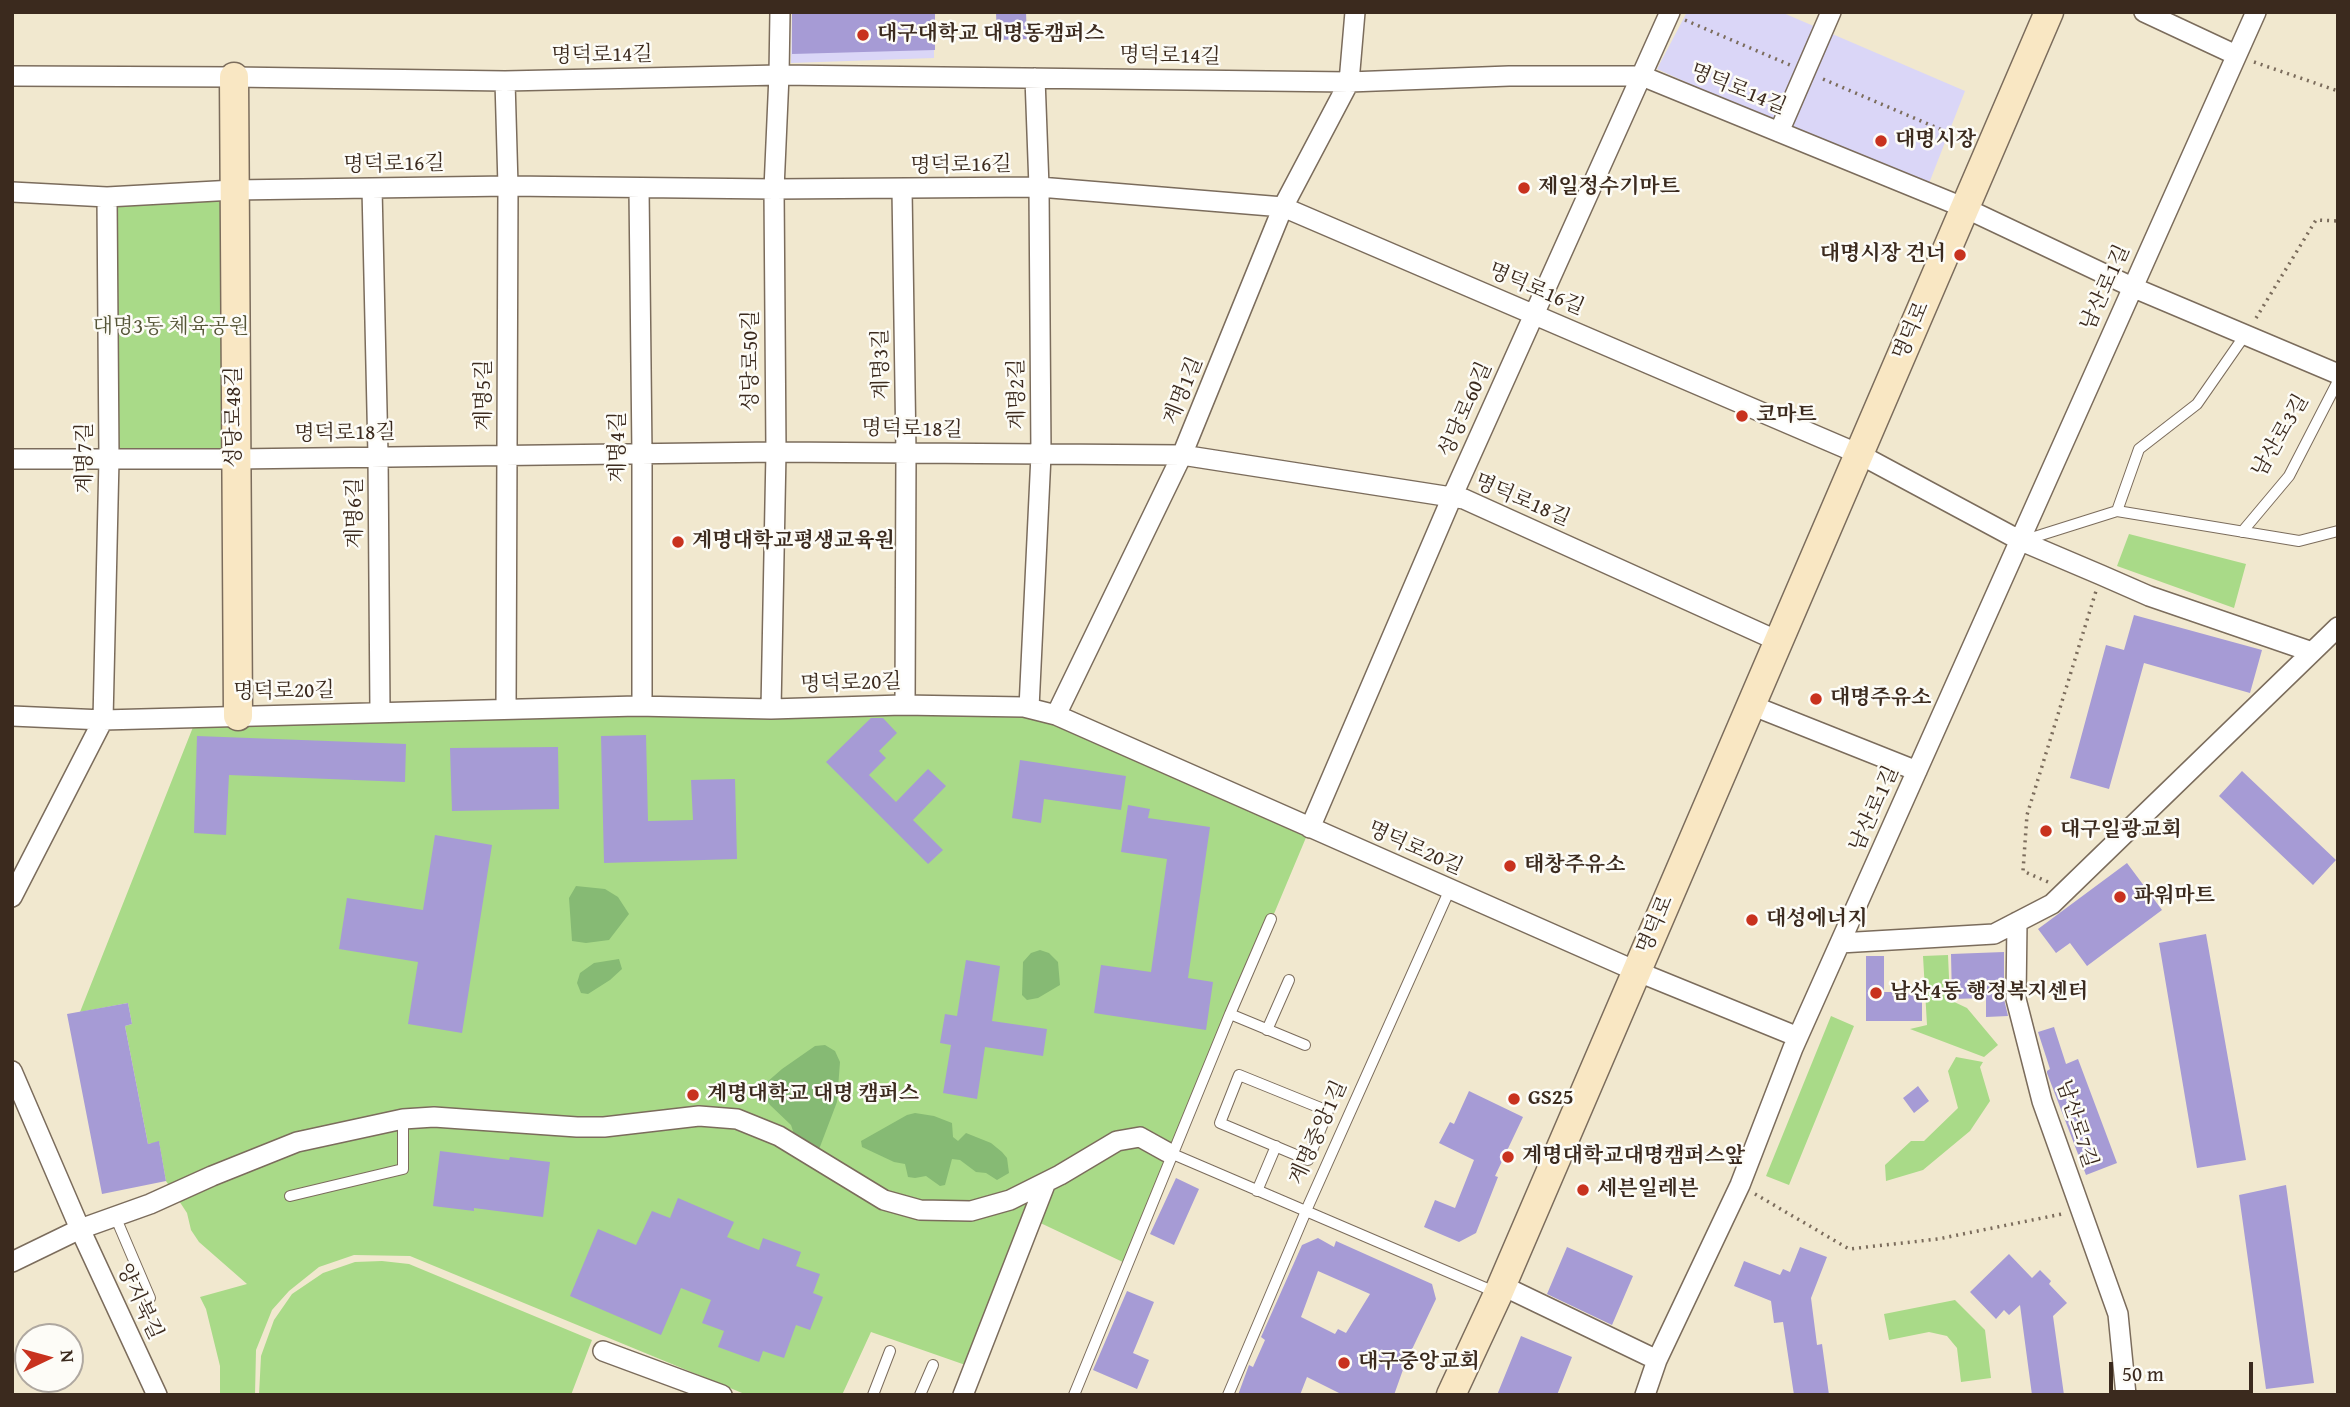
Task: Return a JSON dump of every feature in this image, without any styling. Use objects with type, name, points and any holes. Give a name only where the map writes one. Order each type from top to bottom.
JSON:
[{"type":"main road","name":"명덕로","points":[[1451,1395],[2049,12]]},
{"type":"main road","name":"성당로48길","points":[[234,77],[238,716]]},
{"type":"street","name":"성당로50길","points":[[771,709],[776,452],[774,189],[780,12]]},
{"type":"street","points":[[1349,82],[1355,12]]},
{"type":"street","points":[[1779,132],[1831,12]]},
{"type":"street","points":[[2144,12],[2236,55]]},
{"type":"street","name":"남산로1길","points":[[1645,1395],[1657,1360],[1740,1185],[1798,1037],[2256,12]]},
{"type":"street","name":"성당로60길","points":[[1310,828],[1452,497],[1670,13]]},
{"type":"street","name":"명덕로14길","points":[[12,76],[505,81],[779,75],[1349,82],[1509,76],[1642,76],[1965,208]]},
{"type":"street","name":"계명2길","points":[[1029,708],[1041,455],[1039,187],[1035,78]]},
{"type":"street","name":"계명5길","points":[[505,81],[508,186],[506,709]]},
{"type":"street","name":"계명1길","points":[[1056,715],[1182,455],[1283,207],[1349,82]]},
{"type":"street","name":"명덕로16길","points":[[12,192],[107,197],[234,190],[508,186],[774,189],[1039,187],[1283,207],[1859,454]]},
{"type":"street","name":"계명6길","points":[[372,188],[380,712]]},
{"type":"street","name":"계명4길","points":[[639,188],[642,706]]},
{"type":"street","name":"계명3길","points":[[902,189],[906,453],[905,705]]},
{"type":"street","name":"계명7길","points":[[103,720],[109,459],[107,197]]},
{"type":"street","points":[[1965,208],[2132,287],[2338,374]]},
{"type":"street","name":"명덕로18길","points":[[12,458],[235,459],[776,452],[1182,455],[1464,499],[1778,640]]},
{"type":"street","points":[[1859,454],[2021,541],[2149,596],[2312,652]]},
{"type":"street","points":[[1840,943],[1994,934],[2052,904],[2338,627]]},
{"type":"street","name":"명덕로20길","points":[[12,716],[103,720],[642,706],[771,709],[905,705],[1029,708],[1056,715],[1636,971],[1798,1037]]},
{"type":"street","points":[[1751,705],[1917,771]]},
{"type":"street","points":[[12,897],[103,720]]},
{"type":"street","name":"남산로7길","points":[[2017,922],[2016,999],[2042,1101],[2118,1314],[2126,1395]]},
{"type":"street","name":"양지북길","points":[[12,1071],[80,1229],[157,1395]]},
{"type":"street","points":[[12,1262],[80,1229],[297,1142],[403,1119],[434,1117],[604,1127],[699,1116],[737,1119],[779,1136],[884,1200],[920,1210],[971,1211],[1010,1200],[1117,1141],[1140,1138],[1170,1153]]},
{"type":"street","points":[[963,1395],[1046,1182]]},
{"type":"street","points":[[1499,1289],[1657,1360]]},
{"type":"street","points":[[603,1351],[722,1395]]},
{"type":"lane","points":[[2117,511],[2139,449],[2197,404],[2245,335]]},
{"type":"lane","name":"남산로3길","points":[[2242,532],[2289,476],[2338,381]]},
{"type":"lane","points":[[2021,541],[2117,511],[2299,541],[2338,531]]},
{"type":"lane","name":"계명중앙1길","points":[[1228,1395],[1305,1212],[1450,889]]},
{"type":"lane","points":[[1074,1395],[1170,1153],[1271,919]]},
{"type":"lane","points":[[1267,1030],[1289,980]]},
{"type":"lane","points":[[1230,1014],[1305,1045]]},
{"type":"lane","points":[[1239,1075],[1328,1111],[1308,1160],[1276,1146],[1220,1123],[1239,1075]]},
{"type":"lane","points":[[290,1196],[403,1169],[403,1119]]},
{"type":"lane","points":[[1257,1191],[1276,1146]]},
{"type":"lane","points":[[1170,1153],[1305,1212],[1499,1289]]},
{"type":"lane","points":[[115,1216],[150,1298]]},
{"type":"lane","points":[[873,1395],[890,1351]]},
{"type":"lane","points":[[920,1395],[933,1365]]},
{"type":"path","points":[[1670,13],[1798,68]]},
{"type":"path","points":[[2236,55],[2338,91]]},
{"type":"path","points":[[1823,79],[1989,151]]},
{"type":"path","points":[[2245,335],[2316,220],[2338,221]]},
{"type":"path","points":[[2067,890],[2023,871],[2027,815],[2101,575]]},
{"type":"path","points":[[1740,1185],[1850,1249],[1938,1239],[2081,1210]]},
{"type":"shaded area","name":"대구대학교 대명동캠퍼스","points":[[792,12],[934,12],[934,58],[791,63]]},
{"type":"shaded area","name":"대명시장","points":[[1687,12],[1781,12],[1965,91],[1926,191],[1657,69]]},
{"type":"green space","name":"대명3동 체육공원","points":[[234,190],[235,459],[109,459],[107,197]]},
{"type":"green space","points":[[2129,534],[2246,564],[2234,608],[2117,566]]},
{"type":"green space","name":"계명대학교 대명 캠퍼스","points":[[1029,708],[1310,828],[1127,1264],[1032,1219],[974,1368],[871,1332],[842,1395],[747,1395],[410,1256],[354,1255],[319,1267],[289,1291],[272,1310],[256,1350],[255,1395],[220,1395],[220,1366],[206,1309],[200,1297],[247,1284],[199,1242],[191,1230],[187,1213],[166,1181],[159,1142],[148,1144],[125,1026],[132,1024],[128,1003],[80,1012],[197,717]]},
{"type":"green space","points":[[576,886],[605,889],[618,897],[629,914],[609,940],[586,943],[572,941],[569,898]]},
{"type":"green space","points":[[1040,950],[1049,953],[1058,962],[1060,985],[1038,998],[1027,1000],[1022,995],[1023,962],[1031,953]]},
{"type":"green space","points":[[1948,955],[1950,1000],[1967,1008],[1998,1045],[1984,1057],[1910,1029],[1927,1025],[1923,956]]},
{"type":"green space","points":[[619,959],[622,969],[610,980],[588,994],[581,993],[577,983],[580,973],[594,963]]},
{"type":"green space","points":[[1831,1016],[1854,1026],[1789,1185],[1766,1176]]},
{"type":"green space","points":[[825,1045],[835,1051],[840,1062],[837,1102],[818,1152],[796,1140],[791,1125],[770,1105],[759,1089],[815,1046]]},
{"type":"green space","points":[[1956,1057],[1983,1062],[1980,1067],[1990,1101],[1970,1131],[1923,1170],[1886,1181],[1885,1165],[1911,1141],[1924,1141],[1958,1108],[1948,1071]]},
{"type":"green space","points":[[915,1113],[952,1123],[953,1137],[958,1141],[966,1133],[991,1143],[1007,1158],[1009,1173],[997,1180],[986,1173],[976,1172],[960,1160],[952,1159],[945,1185],[940,1186],[926,1176],[908,1177],[905,1164],[894,1162],[862,1147],[861,1141]]},
{"type":"green space","points":[[355,1262],[409,1264],[592,1340],[571,1395],[259,1395],[261,1356],[274,1320],[292,1294],[323,1273]]},
{"type":"green space","points":[[1955,1300],[1985,1330],[1991,1378],[1961,1382],[1957,1348],[1947,1336],[1929,1332],[1889,1340],[1884,1314]]},
{"type":"building","name":"대구대학교 대명동캠퍼스","points":[[792,12],[935,12],[935,50],[792,54]]},
{"type":"building","points":[[996,12],[1026,12],[1027,39],[997,40]]},
{"type":"building","points":[[2134,615],[2262,650],[2250,693],[2144,663],[2109,789],[2070,778],[2106,645],[2124,650]]},
{"type":"building","points":[[871,718],[883,718],[897,733],[879,751],[886,758],[869,775],[896,802],[928,769],[946,786],[913,820],[943,850],[928,864],[826,762]]},
{"type":"building","points":[[646,735],[648,821],[693,820],[691,780],[735,779],[737,859],[604,863],[601,736]]},
{"type":"building","points":[[197,736],[406,744],[405,782],[229,775],[226,835],[194,833]]},
{"type":"building","points":[[558,747],[559,809],[452,811],[450,748]]},
{"type":"building","points":[[1020,760],[1126,776],[1121,810],[1044,799],[1041,823],[1012,818]]},
{"type":"building","points":[[2242,771],[2336,860],[2313,885],[2219,796]]},
{"type":"building","points":[[1128,805],[1150,809],[1148,818],[1210,827],[1188,978],[1213,982],[1206,1030],[1094,1013],[1101,965],[1151,972],[1167,859],[1121,852]]},
{"type":"building","points":[[435,835],[492,845],[462,1033],[408,1024],[418,962],[339,949],[347,898],[423,910]]},
{"type":"building","points":[[2127,863],[2162,910],[2087,966],[2070,943],[2056,953],[2038,929]]},
{"type":"building","points":[[2206,934],[2246,1160],[2197,1168],[2159,943]]},
{"type":"building","points":[[2004,952],[2004,999],[2008,1016],[1986,1017],[1986,998],[1952,999],[1951,954]]},
{"type":"building","points":[[1866,956],[1884,956],[1884,992],[1922,992],[1922,1021],[1866,1021]]},
{"type":"building","points":[[966,960],[1000,966],[992,1021],[1047,1029],[1043,1056],[985,1047],[977,1099],[943,1093],[951,1045],[940,1043],[945,1014],[957,1016]]},
{"type":"building","points":[[128,1003],[132,1024],[125,1026],[148,1144],[159,1141],[166,1181],[102,1194],[67,1014]]},
{"type":"building","points":[[2054,1027],[2066,1064],[2078,1059],[2117,1163],[2086,1175],[2047,1073],[2050,1069],[2038,1032]]},
{"type":"building","points":[[1918,1086],[1929,1101],[1914,1113],[1903,1098]]},
{"type":"building","points":[[1469,1091],[1523,1117],[1495,1176],[1498,1177],[1476,1233],[1459,1242],[1424,1227],[1435,1200],[1455,1208],[1474,1160],[1439,1143],[1450,1122],[1454,1124]]},
{"type":"building","points":[[440,1151],[550,1162],[543,1217],[433,1206]]},
{"type":"building","points":[[1176,1178],[1199,1189],[1174,1245],[1150,1234]]},
{"type":"building","points":[[2286,1185],[2314,1383],[2266,1389],[2239,1195]]},
{"type":"building","points":[[678,1198],[734,1222],[727,1237],[759,1250],[763,1238],[801,1252],[796,1266],[820,1274],[813,1293],[823,1297],[810,1330],[796,1325],[784,1358],[763,1351],[759,1362],[718,1347],[724,1331],[702,1323],[711,1300],[681,1288],[661,1335],[570,1296],[598,1229],[636,1245],[652,1211],[670,1218]]},
{"type":"building","points":[[1318,1238],[1334,1247],[1336,1241],[1432,1284],[1436,1299],[1405,1364],[1394,1395],[1343,1395],[1307,1377],[1300,1395],[1238,1395],[1249,1365],[1253,1367],[1265,1340],[1261,1337],[1302,1245]],"holes":[[[1318,1271],[1370,1294],[1346,1333],[1338,1329],[1335,1334],[1301,1317]]]},
{"type":"building","points":[[1567,1247],[1633,1276],[1612,1325],[1547,1294]]},
{"type":"building","points":[[1800,1247],[1827,1257],[1811,1298],[1817,1345],[1822,1344],[1829,1395],[1794,1395],[1783,1322],[1774,1323],[1771,1301],[1734,1286],[1744,1261],[1780,1275],[1783,1269],[1790,1272]]},
{"type":"building","points":[[2009,1254],[2032,1278],[2040,1270],[2067,1303],[2053,1316],[2064,1395],[2032,1395],[2020,1305],[2009,1315],[2004,1310],[1996,1319],[1970,1292]]},
{"type":"building","points":[[1127,1291],[1154,1302],[1133,1353],[1149,1360],[1137,1389],[1093,1370]]},
{"type":"building","points":[[1521,1336],[1572,1357],[1557,1395],[1497,1395]]},
{"type":"place","name":"대구대학교 대명동캠퍼스","points":[[863,35]]},
{"type":"place","name":"대명시장","points":[[1881,141]]},
{"type":"place","name":"제일정수기마트","points":[[1524,188]]},
{"type":"place","name":"대명시장 건너","points":[[1960,255]]},
{"type":"place","name":"코마트","points":[[1742,416]]},
{"type":"place","name":"계명대학교평생교육원","points":[[678,542]]},
{"type":"place","name":"대명주유소","points":[[1816,699]]},
{"type":"place","name":"대구일광교회","points":[[2046,831]]},
{"type":"place","name":"태창주유소","points":[[1510,866]]},
{"type":"place","name":"파워마트","points":[[2120,897]]},
{"type":"place","name":"대성에너지","points":[[1752,920]]},
{"type":"place","name":"남산4동 행정복지센터","points":[[1876,993]]},
{"type":"place","name":"계명대학교 대명 캠퍼스","points":[[693,1095]]},
{"type":"place","name":"GS25","points":[[1514,1099]]},
{"type":"place","name":"계명대학교대명캠퍼스앞","points":[[1508,1157]]},
{"type":"place","name":"세븐일레븐","points":[[1583,1190]]},
{"type":"place","name":"대구중앙교회","points":[[1344,1363]]}]
